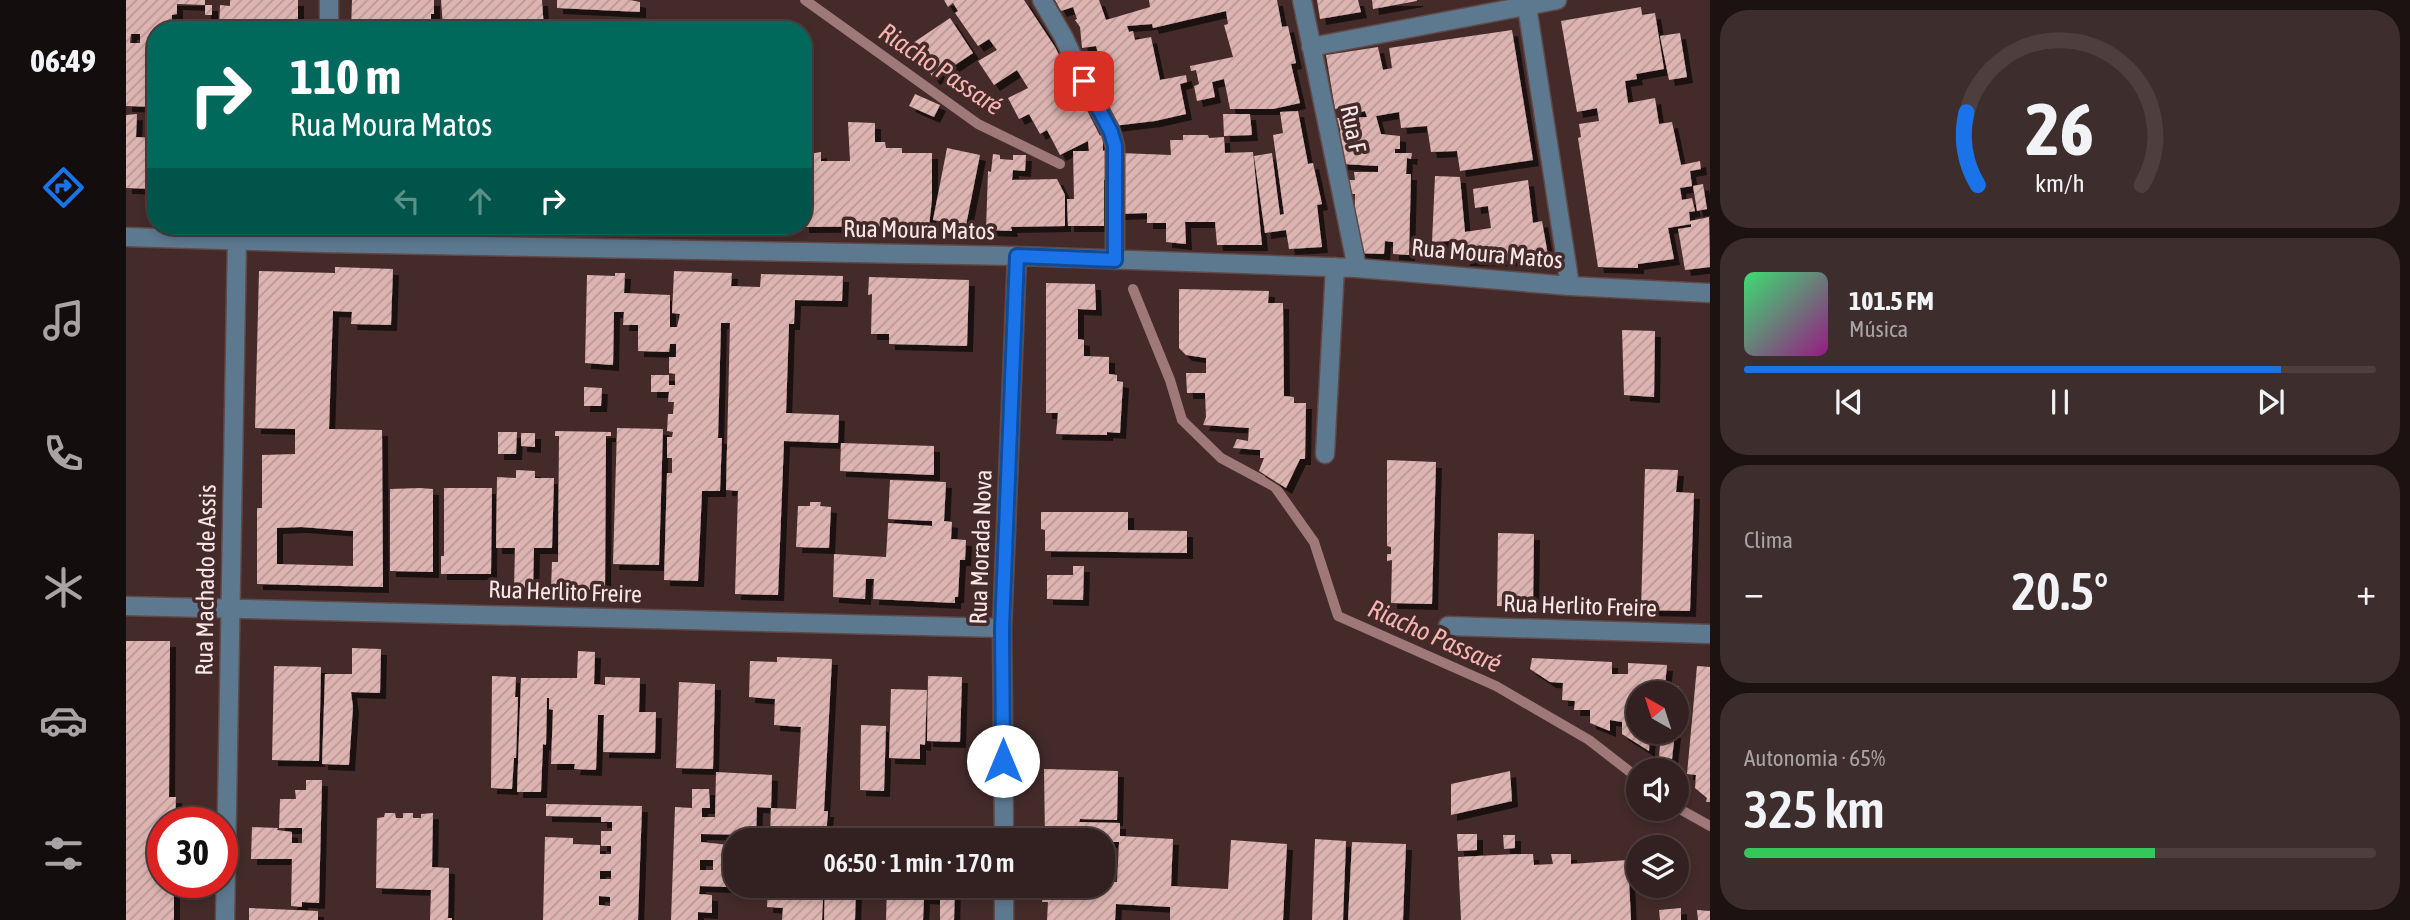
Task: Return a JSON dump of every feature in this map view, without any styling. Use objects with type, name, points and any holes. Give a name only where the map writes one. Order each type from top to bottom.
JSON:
[{"type":"street","points":[[328,21],[329,0]]},
{"type":"street","points":[[1042,0],[1063,36],[1111,132],[1115,146],[1115,260]]},
{"type":"street","name":"Rua F","points":[[1302,0],[1357,268]]},
{"type":"street","points":[[1311,47],[1527,2],[1557,0]]},
{"type":"street","points":[[1527,2],[1570,286]]},
{"type":"street","name":"Rua Moura Matos","points":[[126,237],[237,240],[308,235]]},
{"type":"street","name":"Rua Moura Matos","points":[[354,235],[1335,267],[1570,286],[1710,293]]},
{"type":"street","name":"Rua Machado de Assis","points":[[225,920],[237,240]]},
{"type":"street","name":"Rua Morada Nova","points":[[1004,828],[1002,628],[1017,256]]},
{"type":"street","points":[[1325,454],[1335,267]]},
{"type":"street","name":"Rua Herlito Freire","points":[[126,606],[1002,628]]},
{"type":"street","name":"Rua Herlito Freire","points":[[1448,626],[1710,634]]},
{"type":"street","points":[[1004,898],[1004,920]]},
{"type":"building","points":[[126,0],[205,0],[205,5],[177,4],[177,14],[172,15],[172,21],[147,21],[147,107],[126,106]],"holes":[[[131,34],[140,34],[140,43],[130,43]]]},
{"type":"building","points":[[230,0],[298,0],[298,21],[219,21],[220,5],[230,6]]},
{"type":"building","points":[[352,0],[434,0],[431,21],[351,21]]},
{"type":"building","points":[[441,0],[542,0],[543,21],[443,21]]},
{"type":"building","points":[[557,0],[630,0],[640,2],[640,12],[557,8]]},
{"type":"building","points":[[944,0],[1024,0],[1055,47],[1100,136],[1103,134],[1103,151],[1107,150],[1108,179],[1104,180],[1104,226],[1068,226],[1067,199],[1074,199],[1073,151],[1089,151],[1088,141],[1060,155],[1047,130],[1040,134],[1029,114],[1019,119],[1008,98],[1028,88],[1017,70],[994,85],[978,61],[997,50],[989,39],[978,46],[955,13],[958,11],[953,3],[948,7]]},
{"type":"building","points":[[1055,0],[1099,0],[1106,20],[1150,7],[1149,0],[1277,0],[1282,27],[1288,26],[1296,63],[1291,64],[1300,103],[1273,109],[1230,109],[1224,79],[1212,82],[1215,97],[1197,101],[1194,86],[1199,84],[1196,70],[1191,71],[1190,66],[1233,57],[1224,25],[1228,24],[1226,11],[1153,28],[1152,24],[1127,26],[1129,32],[1133,31],[1135,40],[1151,37],[1160,80],[1186,75],[1187,82],[1180,84],[1186,114],[1113,126],[1107,91],[1101,92],[1092,70],[1102,68],[1096,46],[1082,48],[1080,27],[1075,20],[1077,19],[1073,7],[1061,11]]},
{"type":"building","points":[[1317,0],[1358,0],[1361,12],[1320,19]]},
{"type":"building","points":[[1372,0],[1417,0],[1417,1],[1373,9]]},
{"type":"building","points":[[205,5],[212,5],[212,15],[205,15]]},
{"type":"building","points":[[1641,7],[1642,15],[1655,13],[1664,69],[1636,74],[1637,79],[1625,81],[1628,103],[1655,98],[1659,124],[1672,122],[1681,165],[1700,161],[1701,169],[1690,171],[1692,186],[1680,188],[1682,200],[1692,198],[1695,211],[1689,212],[1690,221],[1709,217],[1710,267],[1685,270],[1678,229],[1691,227],[1691,224],[1668,228],[1674,259],[1638,264],[1638,268],[1598,267],[1578,138],[1581,137],[1579,124],[1599,121],[1597,108],[1577,112],[1561,21]]},
{"type":"building","points":[[950,18],[973,53],[934,79],[910,45]]},
{"type":"building","points":[[1512,30],[1533,160],[1460,171],[1457,151],[1431,152],[1427,126],[1401,128],[1399,112],[1376,116],[1381,134],[1400,136],[1400,149],[1395,149],[1395,153],[1412,153],[1411,159],[1407,158],[1406,174],[1411,174],[1409,255],[1393,254],[1393,242],[1385,241],[1384,254],[1354,253],[1355,194],[1349,194],[1347,180],[1355,180],[1354,172],[1378,172],[1378,166],[1342,164],[1337,118],[1342,118],[1340,108],[1335,109],[1326,55],[1378,47],[1383,70],[1392,68],[1389,48]],"holes":[[[1365,111],[1367,117],[1349,118],[1349,115]]]},
{"type":"building","points":[[1680,33],[1687,77],[1669,80],[1660,36]]},
{"type":"building","points":[[915,94],[940,105],[934,117],[909,106]]},
{"type":"building","points":[[1298,111],[1308,164],[1313,163],[1322,204],[1317,205],[1322,247],[1289,249],[1286,230],[1265,233],[1254,156],[1272,153],[1280,215],[1284,214],[1273,135],[1283,133],[1280,112]]},
{"type":"building","points":[[137,114],[136,137],[147,138],[147,189],[126,188],[126,115]]},
{"type":"building","points":[[1223,114],[1250,114],[1252,135],[1224,136]]},
{"type":"building","points":[[848,122],[875,123],[875,142],[885,142],[886,148],[902,148],[902,153],[932,153],[929,226],[812,227],[812,154],[821,152],[821,161],[850,161]]},
{"type":"building","points":[[1183,135],[1224,137],[1225,153],[1253,152],[1262,245],[1217,245],[1215,222],[1185,222],[1186,244],[1166,242],[1166,223],[1147,223],[1147,213],[1119,214],[1120,153],[1171,155],[1170,140],[1183,140]]},
{"type":"building","points":[[947,148],[980,155],[966,225],[933,220]]},
{"type":"building","points":[[993,154],[1000,155],[1000,159],[1013,160],[1013,155],[1026,155],[1025,171],[1013,170],[1012,180],[1057,179],[1065,195],[1065,226],[1011,227],[1012,231],[986,230],[988,171],[991,172]]},
{"type":"building","points":[[1435,176],[1460,177],[1465,232],[1491,228],[1488,206],[1475,208],[1473,189],[1528,180],[1533,223],[1542,221],[1549,261],[1464,260],[1465,240],[1432,242]]},
{"type":"building","points":[[1703,184],[1707,209],[1697,211],[1693,186]]},
{"type":"building","points":[[335,267],[393,269],[391,325],[351,324],[352,312],[333,311],[329,429],[382,430],[383,587],[257,584],[257,508],[262,508],[262,455],[295,454],[295,429],[255,428],[259,271],[335,273]],"holes":[[[277,528],[353,531],[353,566],[277,564]]]},
{"type":"building","points":[[674,271],[732,273],[731,286],[760,287],[761,274],[843,276],[842,301],[795,300],[794,324],[789,324],[786,413],[839,415],[838,443],[784,441],[778,595],[735,594],[738,491],[726,490],[730,323],[721,323],[718,438],[722,438],[720,491],[702,491],[698,581],[664,580],[667,473],[672,473],[672,458],[667,458],[667,437],[672,437],[673,432],[667,431],[668,414],[673,414],[674,402],[668,402],[669,392],[651,392],[651,375],[669,375],[669,385],[675,385],[675,374],[669,373],[669,357],[676,357],[676,344],[670,344],[669,352],[638,351],[638,325],[623,325],[624,312],[614,312],[613,365],[585,363],[587,275],[615,276],[615,273],[625,273],[624,293],[670,295],[670,327],[677,327],[680,314],[672,313]]},
{"type":"building","points":[[869,277],[969,280],[967,346],[889,344],[889,334],[871,334],[872,294],[868,295]]},
{"type":"building","points":[[1046,283],[1095,284],[1096,310],[1078,309],[1078,339],[1084,340],[1084,356],[1109,357],[1109,374],[1117,375],[1117,381],[1123,382],[1120,433],[1056,434],[1058,413],[1046,413]]},
{"type":"building","points":[[1179,289],[1269,291],[1268,303],[1283,303],[1284,396],[1294,397],[1294,403],[1306,403],[1305,459],[1300,459],[1286,488],[1259,471],[1264,458],[1260,458],[1260,450],[1233,448],[1237,439],[1248,441],[1249,428],[1203,425],[1206,417],[1205,393],[1187,393],[1186,373],[1206,373],[1206,358],[1186,355],[1179,348]]},
{"type":"building","points":[[1622,330],[1655,331],[1654,397],[1624,395]]},
{"type":"building","points":[[584,387],[602,388],[601,406],[584,406]]},
{"type":"building","points":[[617,428],[663,429],[659,565],[613,564]]},
{"type":"building","points":[[555,431],[611,432],[611,436],[606,436],[605,590],[551,589],[552,562],[558,562],[559,436],[555,436]]},
{"type":"building","points":[[498,432],[517,432],[516,454],[498,454]]},
{"type":"building","points":[[521,433],[535,433],[535,447],[521,446]]},
{"type":"building","points":[[841,443],[934,446],[934,475],[840,471]]},
{"type":"building","points":[[1387,460],[1436,462],[1432,604],[1391,603],[1392,560],[1387,561],[1391,547],[1387,546]]},
{"type":"building","points":[[1645,469],[1678,470],[1676,492],[1694,493],[1690,611],[1641,610]]},
{"type":"building","points":[[516,470],[535,471],[535,478],[554,478],[552,548],[534,548],[533,588],[514,588],[515,548],[496,548],[497,477],[516,478]]},
{"type":"building","points":[[890,480],[946,482],[944,521],[952,522],[951,539],[966,540],[965,560],[960,560],[958,597],[955,597],[955,603],[873,599],[874,579],[866,579],[865,599],[833,597],[834,554],[886,557],[888,523],[932,526],[932,521],[888,519]]},
{"type":"building","points":[[444,488],[492,488],[491,574],[441,574],[441,556],[444,556]]},
{"type":"building","points":[[390,489],[433,489],[433,572],[390,571]]},
{"type":"building","points":[[810,502],[821,502],[820,506],[831,507],[829,548],[796,547],[798,506],[810,506]]},
{"type":"building","points":[[1041,512],[1128,512],[1128,530],[1187,531],[1187,553],[1045,551],[1045,530],[1041,529]]},
{"type":"building","points":[[1498,533],[1534,534],[1533,607],[1497,606]]},
{"type":"building","points":[[1073,566],[1084,566],[1083,600],[1047,599],[1047,575],[1073,575]]},
{"type":"building","points":[[126,641],[170,641],[169,797],[176,797],[176,807],[147,807],[147,898],[174,898],[174,920],[126,920]]},
{"type":"building","points":[[352,648],[381,649],[380,693],[351,692],[353,707],[349,765],[322,764],[325,674],[352,674]]},
{"type":"building","points":[[578,651],[595,652],[594,684],[605,685],[605,677],[640,678],[639,712],[656,712],[655,753],[603,752],[604,715],[598,715],[596,770],[574,769],[575,764],[551,764],[553,710],[549,709],[547,698],[541,792],[517,792],[521,678],[577,678]]},
{"type":"building","points":[[777,657],[832,659],[824,811],[828,811],[827,828],[770,828],[771,808],[796,809],[801,727],[774,725],[775,699],[749,697],[750,661],[777,662]]},
{"type":"building","points":[[1532,658],[1612,662],[1612,674],[1628,674],[1628,663],[1667,665],[1665,681],[1626,681],[1626,737],[1622,734],[1622,722],[1610,720],[1610,731],[1590,723],[1590,710],[1574,710],[1575,701],[1562,700],[1563,683],[1550,682],[1530,669]]},
{"type":"building","points":[[274,666],[321,667],[319,761],[272,760]]},
{"type":"building","points":[[1697,666],[1710,667],[1710,802],[1706,802],[1707,798],[1695,788],[1696,775],[1689,774]]},
{"type":"building","points":[[492,676],[516,677],[516,758],[512,789],[491,788]]},
{"type":"building","points":[[928,676],[962,677],[960,742],[927,741]]},
{"type":"building","points":[[679,682],[715,684],[713,769],[676,768]]},
{"type":"building","points":[[891,689],[927,690],[925,745],[920,744],[920,759],[889,758]]},
{"type":"building","points":[[861,725],[886,726],[884,791],[860,790]]},
{"type":"building","points":[[1638,744],[1649,744],[1649,751]]},
{"type":"building","points":[[1660,744],[1674,744],[1672,758],[1659,757]]},
{"type":"building","points":[[1044,769],[1118,771],[1117,820],[1080,819],[1079,822],[1120,823],[1120,836],[1173,839],[1171,886],[1228,889],[1231,840],[1287,844],[1283,920],[1170,920],[1170,907],[1116,904],[1115,920],[1047,920],[1048,902],[1042,902],[1042,898],[1115,898],[1119,842],[1115,842],[1115,828],[1045,828]]},
{"type":"building","points":[[1510,771],[1512,801],[1451,815],[1451,784]]},
{"type":"building","points":[[716,772],[772,775],[771,808],[757,807],[756,828],[723,828],[723,834],[701,834],[701,842],[723,844],[723,887],[700,886],[699,894],[712,895],[712,913],[698,912],[698,920],[671,920],[675,807],[692,808],[692,789],[709,789],[710,808],[702,808],[702,817],[715,817]],"holes":[[[700,860],[713,860],[713,870],[700,870]]]},
{"type":"building","points":[[306,780],[322,780],[319,903],[302,902],[302,907],[291,906],[292,859],[251,859],[252,827],[278,828],[277,830],[292,832],[292,843],[302,843],[302,828],[279,828],[280,799],[296,799],[295,790],[306,790]]},
{"type":"building","points":[[546,804],[642,806],[638,920],[543,920],[545,837],[573,838],[573,844],[600,845],[600,854],[611,854],[611,846],[601,846],[601,831],[612,831],[612,822],[601,822],[601,817],[546,816]],"holes":[[[600,871],[611,871],[611,879],[600,879]],[[599,896],[610,897],[610,906],[599,905]]]},
{"type":"building","points":[[385,813],[395,813],[396,818],[403,818],[403,813],[413,813],[413,818],[421,818],[421,814],[433,813],[432,867],[449,868],[448,918],[452,920],[430,920],[431,890],[376,888],[377,818],[384,817]]},
{"type":"building","points":[[1457,834],[1477,834],[1477,850],[1458,851]]},
{"type":"building","points":[[1503,835],[1515,835],[1515,848],[1504,849]]},
{"type":"building","points":[[1315,839],[1346,841],[1343,920],[1312,920]]},
{"type":"building","points":[[1352,842],[1406,844],[1403,920],[1348,920]]},
{"type":"building","points":[[1533,854],[1534,865],[1553,864],[1551,854],[1571,854],[1571,864],[1626,860],[1626,898],[1630,898],[1631,920],[1461,920],[1458,857]]},
{"type":"building","points":[[767,898],[823,898],[822,920],[782,920],[783,908],[767,907]]},
{"type":"building","points":[[825,898],[856,898],[855,920],[824,920]]},
{"type":"building","points":[[887,898],[924,898],[923,920],[886,920]]},
{"type":"building","points":[[924,898],[955,898],[954,920],[940,920],[940,899]]},
{"type":"building","points":[[249,908],[318,911],[318,920],[249,920]]},
{"type":"building","points":[[1681,908],[1681,920],[1660,920],[1659,910]]},
{"type":"building","points":[[1697,910],[1710,911],[1710,920],[1698,920]]},
{"type":"waterway","name":"Riacho Passaré","points":[[805,0],[978,124],[1060,164]]},
{"type":"waterway","name":"Riacho Passaré","points":[[1133,289],[1170,380],[1182,420],[1221,458],[1275,487],[1314,542],[1338,616],[1496,686],[1589,740],[1626,769]]},
{"type":"waterway","name":"Riacho Passaré","points":[[1689,814],[1710,826]]},
{"type":"route","points":[[1003,761],[1002,628],[1017,256],[1115,260],[1115,146],[1111,132],[1084,81]]}]
